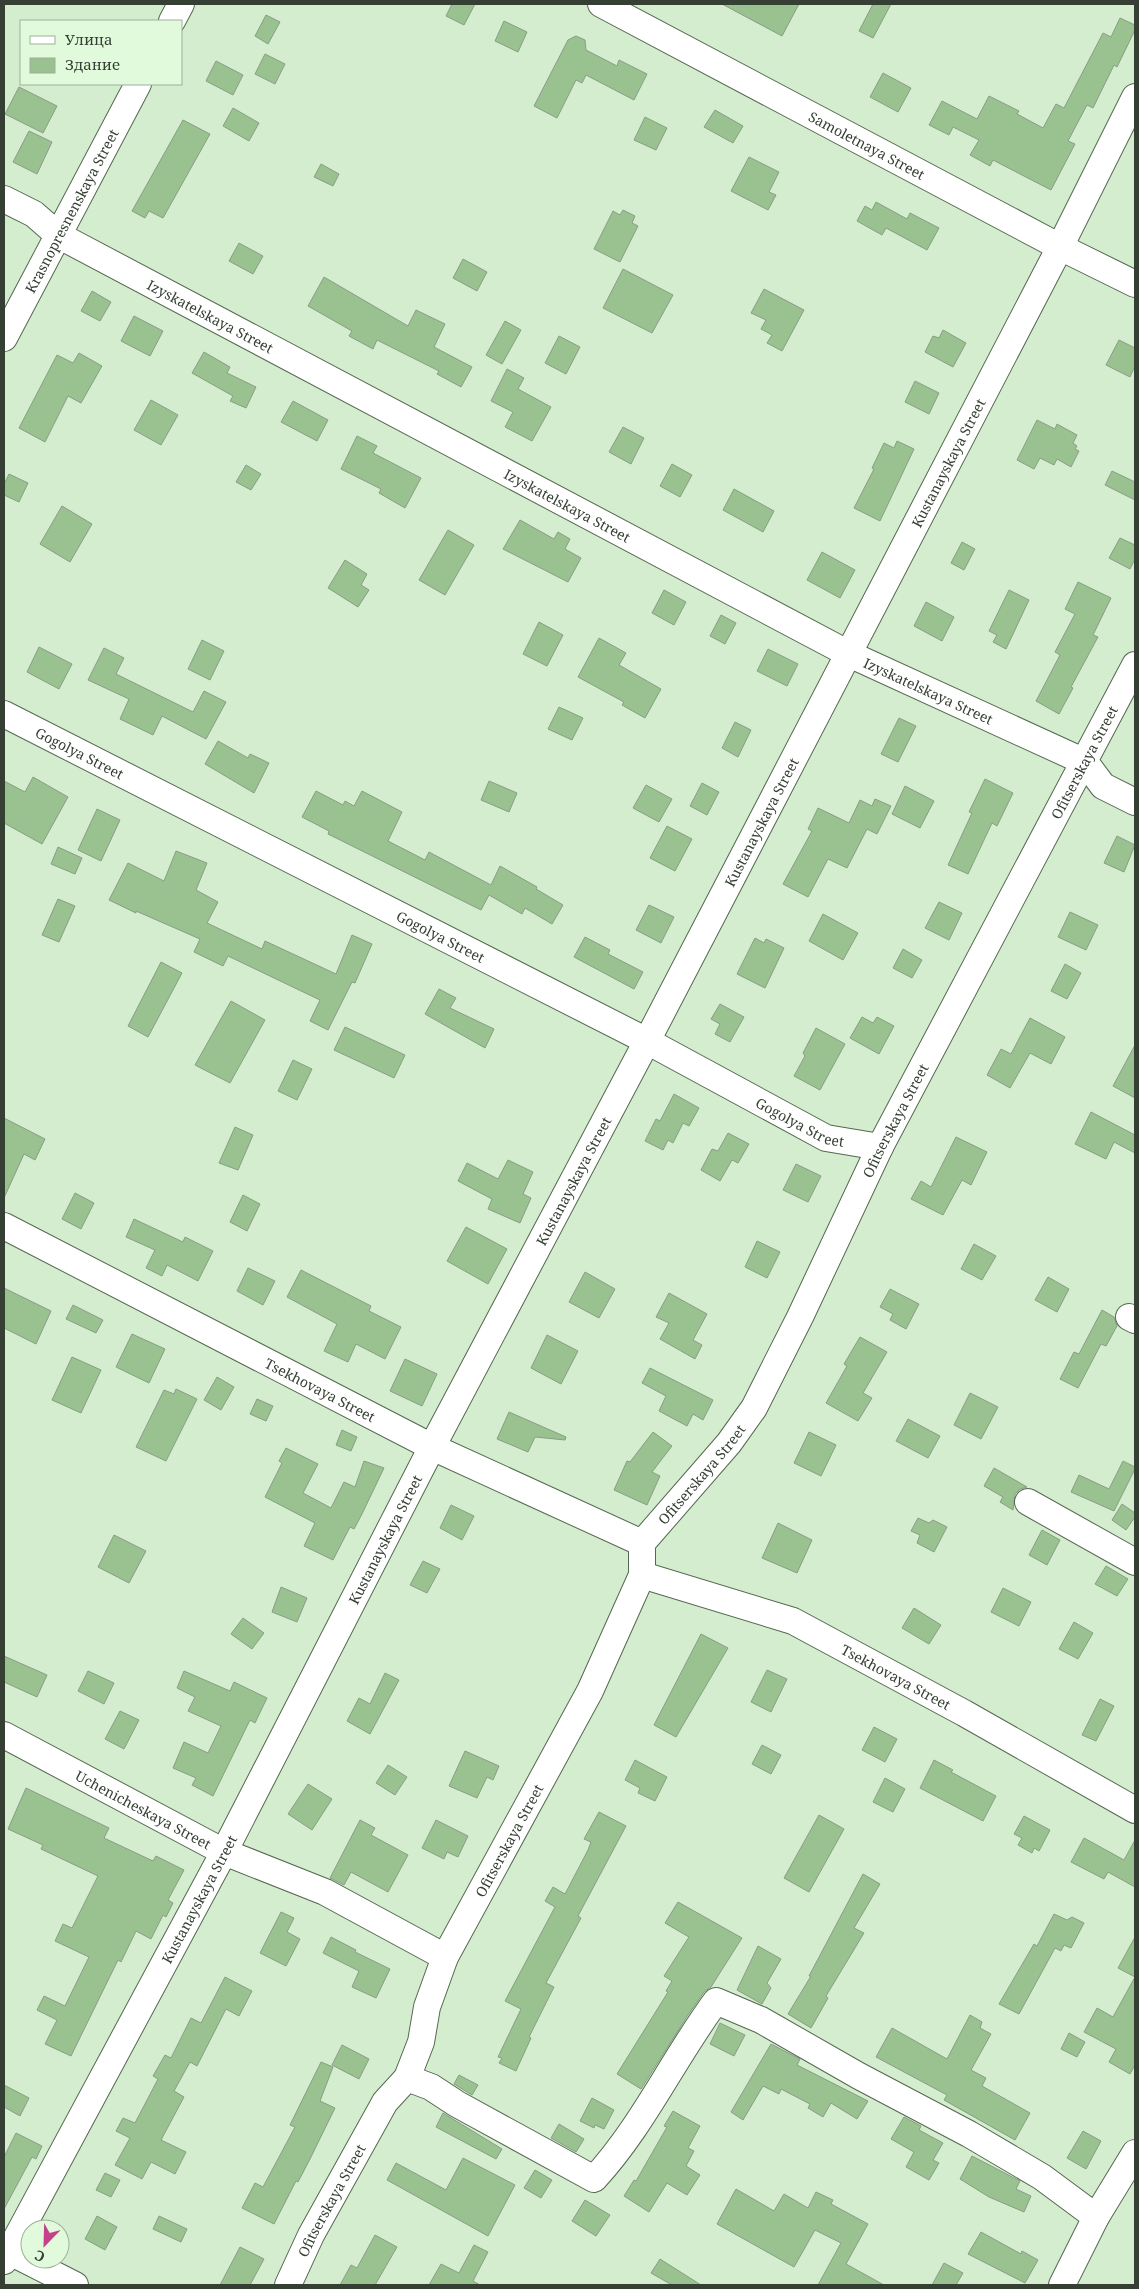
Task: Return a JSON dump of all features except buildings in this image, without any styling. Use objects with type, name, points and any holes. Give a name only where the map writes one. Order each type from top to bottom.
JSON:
[{"type":"street","points":[[173,20],[181,4]]},
{"type":"street","name":"Samoletnaya Street","points":[[602,4],[1060,248],[1135,284]]},
{"type":"street","name":"Krasnopresnenskaya Street","points":[[4,338],[137,85]]},
{"type":"street","name":"Kustanayskaya Street","points":[[5,2254],[224,1852],[432,1447],[648,1041],[1060,248],[1135,97]]},
{"type":"street","name":"Izyskatelskaya Street","points":[[4,199],[34,214],[58,235],[849,654],[1085,762],[1103,786],[1135,802]]},
{"type":"street","name":"Ofitserskaya Street","points":[[288,2285],[312,2236],[385,2102],[407,2078],[421,2042],[427,2007],[445,1957],[590,1691],[642,1575],[642,1543],[729,1443],[754,1408],[800,1317],[880,1147],[1135,665]]},
{"type":"street","name":"Gogolya Street","points":[[4,714],[648,1041],[826,1138],[880,1147]]},
{"type":"street","name":"Tsekhovaya Street","points":[[4,1226],[432,1447],[642,1543]]},
{"type":"street","points":[[1028,1502],[1135,1562]]},
{"type":"street","name":"Tsekhovaya Street","points":[[642,1575],[793,1621],[964,1713],[1135,1810]]},
{"type":"street","name":"Uchenicheskaya Street","points":[[4,1735],[224,1852],[325,1892],[445,1957]]},
{"type":"street","points":[[407,2078],[431,2087],[457,2104],[594,2179],[613,2158],[638,2122],[693,2032],[716,2001],[761,2020],[859,2076],[969,2134],[1042,2177],[1096,2217]]},
{"type":"street","points":[[1062,2285],[1096,2217],[1135,2153]]},
{"type":"street","points":[[5,2254],[75,2285]]}]
